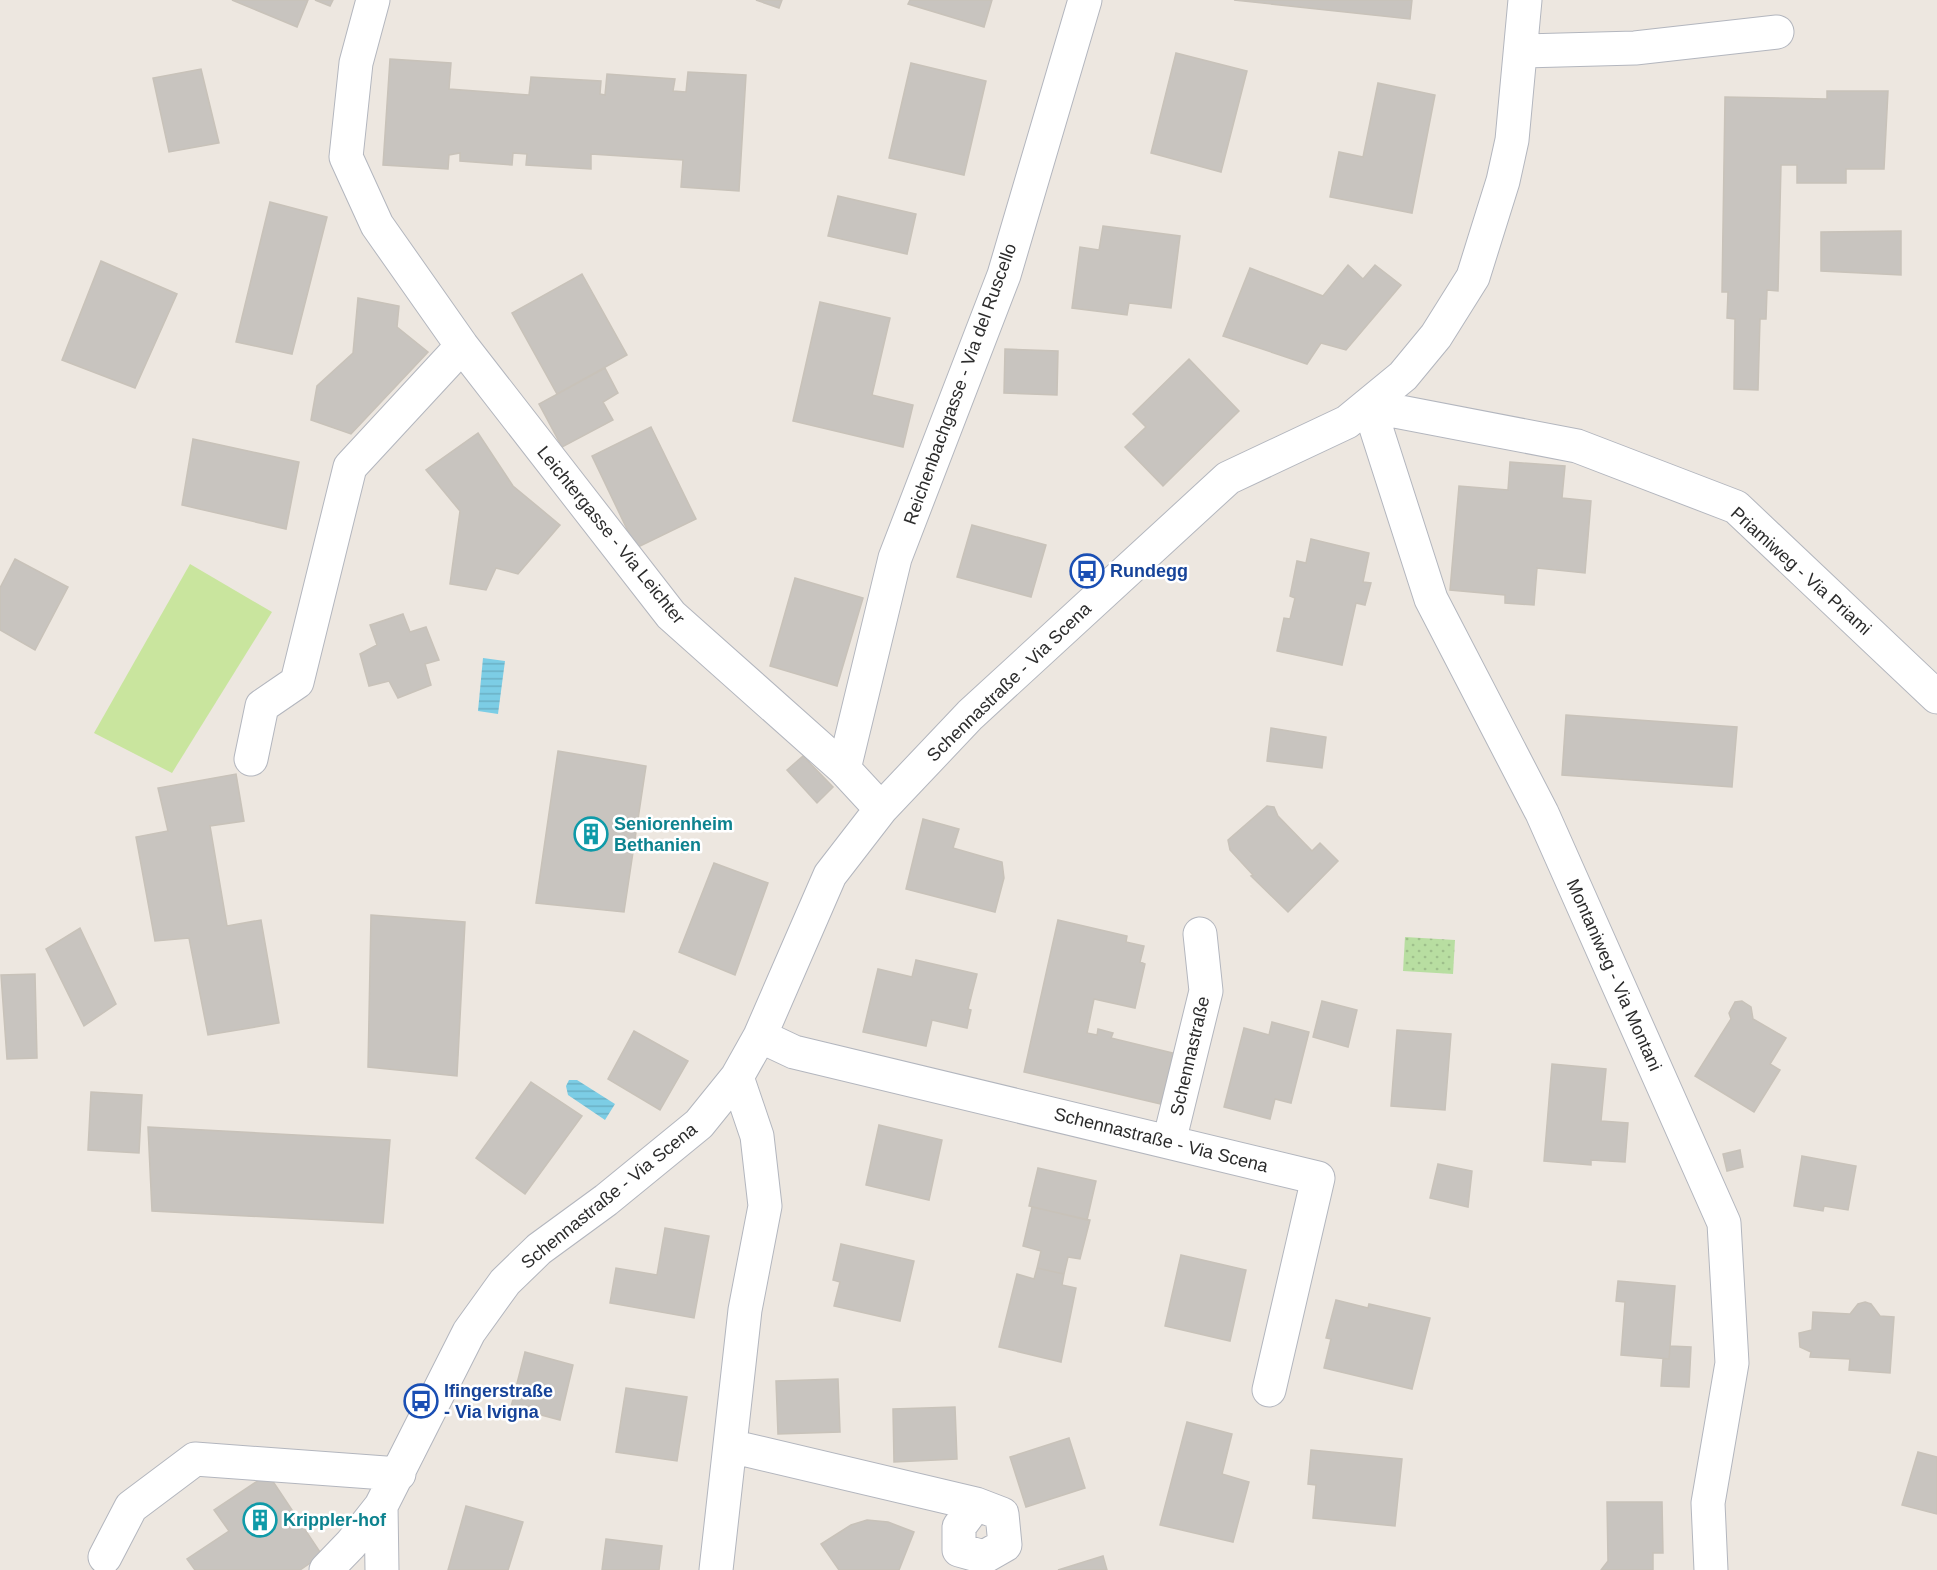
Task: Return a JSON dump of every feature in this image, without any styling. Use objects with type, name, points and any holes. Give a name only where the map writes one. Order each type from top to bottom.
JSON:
[{"type":"street","name":"Leichtergasse - Via Leichter","points":[[373,0],[356,63],[346,157],[377,225],[462,346],[671,615],[844,769],[881,809]]},
{"type":"street","name":"Reichenbachgasse - Via del Ruscello","points":[[844,769],[895,558],[1004,275],[1085,0]]},
{"type":"street","name":"Schennastraße - Via Scena","points":[[326,1570],[351,1544],[381,1506],[468,1332],[505,1282],[539,1249],[606,1200],[699,1124],[737,1077],[760,1036],[830,875],[881,809],[970,715],[1228,478],[1347,422],[1403,376],[1426,349],[1473,277],[1503,181],[1512,140],[1525,0]]},
{"type":"street","points":[[1522,51],[1635,48],[1777,32]]},
{"type":"street","points":[[251,759],[262,706],[297,682],[350,467],[462,346]]},
{"type":"street","name":"Priamiweg - Via Priami","points":[[1369,406],[1577,446],[1736,507],[1937,697]]},
{"type":"street","name":"Montaniweg - Via Montani","points":[[1369,406],[1431,598],[1542,813],[1724,1224],[1732,1363],[1708,1503],[1711,1570]]},
{"type":"street","name":"Schennastraße","points":[[1170,1142],[1206,992],[1200,934]]},
{"type":"street","name":"Schennastraße - Via Scena","points":[[760,1036],[794,1052],[1318,1178],[1269,1390]]},
{"type":"street","points":[[716,1570],[745,1310],[765,1206],[757,1136],[737,1077]]},
{"type":"street","points":[[730,1446],[976,1504]]},
{"type":"street","points":[[105,1557],[131,1507],[195,1459],[399,1474]]},
{"type":"street","points":[[381,1506],[382,1570]]},
{"type":"green space","points":[[190,564],[272,612],[172,773],[94,733]]},
{"type":"green space","points":[[1405,937],[1455,940],[1453,974],[1403,971]]},
{"type":"water","points":[[483,658],[505,661],[498,714],[478,711]]},
{"type":"water","points":[[569,1080],[577,1080],[615,1104],[605,1120],[568,1095],[566,1086]]},
{"type":"building","points":[[232,0],[308,0],[297,27]]},
{"type":"building","points":[[315,0],[333,0],[330,6]]},
{"type":"building","points":[[756,0],[782,0],[779,8]]},
{"type":"building","points":[[910,0],[992,0],[984,27],[908,4]]},
{"type":"building","points":[[1234,0],[1412,0],[1410,19]]},
{"type":"building","points":[[1176,53],[1247,71],[1221,172],[1151,153]]},
{"type":"building","points":[[390,59],[451,63],[449,89],[529,95],[531,77],[601,81],[600,94],[605,95],[607,74],[675,79],[673,91],[686,92],[688,72],[746,75],[739,191],[681,187],[683,160],[591,154],[591,169],[526,165],[527,154],[513,153],[512,165],[460,161],[460,153],[449,155],[448,169],[383,165]]},
{"type":"building","points":[[911,63],[986,81],[964,175],[889,158]]},
{"type":"building","points":[[201,69],[219,143],[169,152],[153,78]]},
{"type":"building","points":[[1378,83],[1435,95],[1412,213],[1330,197],[1339,152],[1363,157]]},
{"type":"building","points":[[1827,91],[1888,91],[1884,169],[1846,169],[1846,183],[1797,183],[1797,165],[1781,165],[1778,291],[1767,290],[1766,319],[1760,319],[1758,390],[1734,389],[1735,319],[1727,318],[1728,292],[1722,292],[1725,97],[1827,99]]},
{"type":"building","points":[[838,196],[916,214],[907,254],[828,236]]},
{"type":"building","points":[[270,202],[327,217],[292,354],[236,342]]},
{"type":"building","points":[[1103,226],[1180,236],[1171,308],[1129,303],[1127,315],[1072,308],[1080,247],[1099,250]]},
{"type":"building","points":[[1901,231],[1901,275],[1821,271],[1821,232]]},
{"type":"building","points":[[101,261],[177,294],[135,388],[62,360]]},
{"type":"building","points":[[1348,265],[1363,279],[1375,265],[1401,285],[1346,350],[1321,343],[1307,364],[1223,336],[1250,268],[1323,296]]},
{"type":"building","points":[[582,274],[627,355],[557,394],[512,313]]},
{"type":"building","points":[[358,298],[399,306],[397,327],[428,352],[351,434],[311,420],[317,386],[353,353]]},
{"type":"building","points":[[820,302],[890,318],[872,395],[913,405],[903,447],[793,421]]},
{"type":"building","points":[[1005,349],[1058,351],[1057,395],[1004,393]]},
{"type":"building","points":[[1189,359],[1239,411],[1163,486],[1125,447],[1146,427],[1133,414]]},
{"type":"building","points":[[605,368],[618,393],[603,402],[613,420],[562,447],[539,404]]},
{"type":"building","points":[[651,427],[696,519],[636,548],[592,456]]},
{"type":"building","points":[[478,433],[513,486],[560,525],[518,574],[496,568],[486,590],[450,584],[460,511],[426,470]]},
{"type":"building","points":[[193,439],[299,462],[286,529],[182,505]]},
{"type":"building","points":[[1510,462],[1565,466],[1562,498],[1591,501],[1585,573],[1537,568],[1534,605],[1505,603],[1505,595],[1450,590],[1459,486],[1508,490]]},
{"type":"building","points":[[972,525],[1046,545],[1031,597],[957,577]]},
{"type":"building","points":[[1311,539],[1369,553],[1363,582],[1371,583],[1365,605],[1356,603],[1342,665],[1277,651],[1284,618],[1290,619],[1295,598],[1290,596],[1297,561],[1306,563]]},
{"type":"building","points":[[15,559],[68,587],[35,650],[0,630],[0,588]]},
{"type":"building","points":[[795,578],[863,598],[837,686],[770,666]]},
{"type":"building","points":[[403,614],[410,632],[426,627],[439,660],[425,664],[431,685],[398,698],[389,681],[369,686],[360,654],[377,645],[370,625]]},
{"type":"building","points":[[1566,715],[1737,727],[1732,787],[1562,775]]},
{"type":"building","points":[[1271,728],[1326,737],[1322,768],[1267,761]]},
{"type":"building","name":"Seniorenheim Bethanien","points":[[558,751],[646,766],[624,912],[536,903]]},
{"type":"building","points":[[803,756],[833,787],[817,803],[787,770]]},
{"type":"building","points":[[236,774],[244,821],[210,826],[227,926],[261,920],[279,1023],[208,1035],[189,938],[155,941],[136,837],[168,831],[158,788]]},
{"type":"building","points":[[1267,806],[1274,807],[1278,816],[1312,851],[1320,843],[1338,861],[1288,912],[1251,876],[1253,875],[1230,850],[1228,840]]},
{"type":"building","points":[[923,819],[959,829],[953,848],[1002,862],[1004,878],[995,912],[906,889]]},
{"type":"building","points":[[714,863],[768,883],[735,975],[679,952]]},
{"type":"building","points":[[371,915],[465,922],[457,1076],[368,1067]]},
{"type":"building","points":[[1058,920],[1127,936],[1126,942],[1144,946],[1140,962],[1145,964],[1135,1008],[1094,999],[1087,1033],[1097,1035],[1098,1029],[1113,1033],[1111,1038],[1173,1053],[1161,1104],[1024,1072]]},
{"type":"building","points":[[80,928],[116,1004],[84,1026],[46,949]]},
{"type":"building","points":[[916,960],[977,974],[968,1009],[971,1010],[967,1028],[932,1020],[926,1046],[863,1032],[878,969],[912,977]]},
{"type":"building","points":[[35,974],[37,1058],[7,1059],[1,975]]},
{"type":"building","points":[[1322,1001],[1357,1010],[1348,1047],[1313,1037]]},
{"type":"building","points":[[1742,1001],[1751,1007],[1753,1019],[1786,1038],[1770,1064],[1780,1070],[1754,1112],[1695,1076],[1731,1019],[1729,1013],[1735,1002]]},
{"type":"building","points":[[1272,1022],[1309,1032],[1291,1103],[1275,1099],[1270,1119],[1224,1107],[1244,1028],[1269,1035]]},
{"type":"building","points":[[1397,1030],[1451,1034],[1445,1110],[1391,1106]]},
{"type":"building","points":[[634,1031],[688,1061],[660,1110],[608,1079]]},
{"type":"building","points":[[1552,1064],[1606,1069],[1601,1121],[1628,1123],[1625,1162],[1591,1160],[1591,1165],[1544,1161]]},
{"type":"building","points":[[531,1082],[582,1116],[525,1194],[476,1158]]},
{"type":"building","points":[[91,1092],[142,1095],[139,1153],[88,1150]]},
{"type":"building","points":[[879,1125],[942,1140],[929,1200],[866,1185]]},
{"type":"building","points":[[148,1127],[390,1140],[383,1223],[152,1211]]},
{"type":"building","points":[[1740,1150],[1743,1167],[1727,1171],[1723,1154]]},
{"type":"building","points":[[1802,1156],[1856,1166],[1848,1210],[1824,1206],[1823,1211],[1794,1206]]},
{"type":"building","points":[[1438,1164],[1472,1171],[1468,1207],[1430,1198]]},
{"type":"building","points":[[1038,1168],[1096,1181],[1087,1220],[1029,1206]]},
{"type":"building","points":[[1032,1207],[1090,1220],[1080,1259],[1068,1257],[1064,1274],[1037,1268],[1041,1251],[1023,1246]]},
{"type":"building","points":[[665,1228],[709,1236],[694,1318],[610,1303],[616,1268],[657,1275]]},
{"type":"building","points":[[841,1244],[914,1261],[900,1321],[834,1306],[840,1282],[833,1280]]},
{"type":"building","points":[[1181,1255],[1246,1270],[1230,1341],[1165,1326]]},
{"type":"building","points":[[1037,1268],[1064,1274],[1062,1285],[1076,1288],[1061,1362],[999,1347],[1017,1274],[1034,1279]]},
{"type":"building","points":[[1618,1281],[1675,1286],[1669,1359],[1621,1355],[1625,1302],[1616,1301]]},
{"type":"building","points":[[1336,1300],[1368,1308],[1369,1304],[1430,1318],[1412,1389],[1324,1368],[1331,1339],[1326,1338]]},
{"type":"building","points":[[1865,1302],[1871,1304],[1880,1316],[1894,1317],[1890,1373],[1849,1370],[1850,1359],[1810,1357],[1811,1352],[1800,1347],[1799,1333],[1812,1330],[1813,1312],[1850,1314],[1858,1304]]},
{"type":"building","points":[[1670,1346],[1691,1347],[1689,1387],[1661,1386],[1663,1359],[1669,1359]]},
{"type":"building","points":[[525,1352],[573,1365],[560,1420],[511,1407]]},
{"type":"building","points":[[838,1379],[840,1432],[778,1434],[776,1381]]},
{"type":"building","points":[[626,1388],[687,1397],[677,1461],[616,1452]]},
{"type":"building","points":[[955,1407],[957,1459],[894,1462],[893,1409]]},
{"type":"building","points":[[1187,1422],[1232,1434],[1222,1474],[1249,1482],[1233,1542],[1160,1525]]},
{"type":"building","points":[[1069,1438],[1085,1488],[1026,1507],[1010,1457]]},
{"type":"building","points":[[1311,1450],[1402,1459],[1395,1526],[1313,1518],[1316,1485],[1308,1484]]},
{"type":"building","points":[[1918,1452],[1937,1457],[1937,1514],[1902,1505]]},
{"type":"building","name":"Krippler-hof","points":[[268,1474],[322,1555],[300,1570],[195,1570],[187,1559],[229,1531],[214,1510]]},
{"type":"building","points":[[1607,1502],[1662,1502],[1663,1553],[1653,1553],[1653,1570],[1601,1570],[1608,1561]]},
{"type":"building","points":[[466,1506],[523,1522],[508,1570],[448,1570]]},
{"type":"building","points":[[867,1520],[888,1522],[914,1532],[899,1570],[839,1570],[821,1544],[851,1525]]},
{"type":"building","points":[[606,1539],[662,1546],[659,1570],[602,1570]]},
{"type":"building","points":[[1103,1556],[1107,1570],[1058,1570]]},
{"type":"place","name":"Rundegg","points":[[1087,571]]},
{"type":"place","name":"Seniorenheim Bethanien","points":[[591,834]]},
{"type":"place","name":"Ifingerstraße - Via Ivigna","points":[[421,1401]]},
{"type":"place","name":"Krippler-hof","points":[[260,1520]]}]
